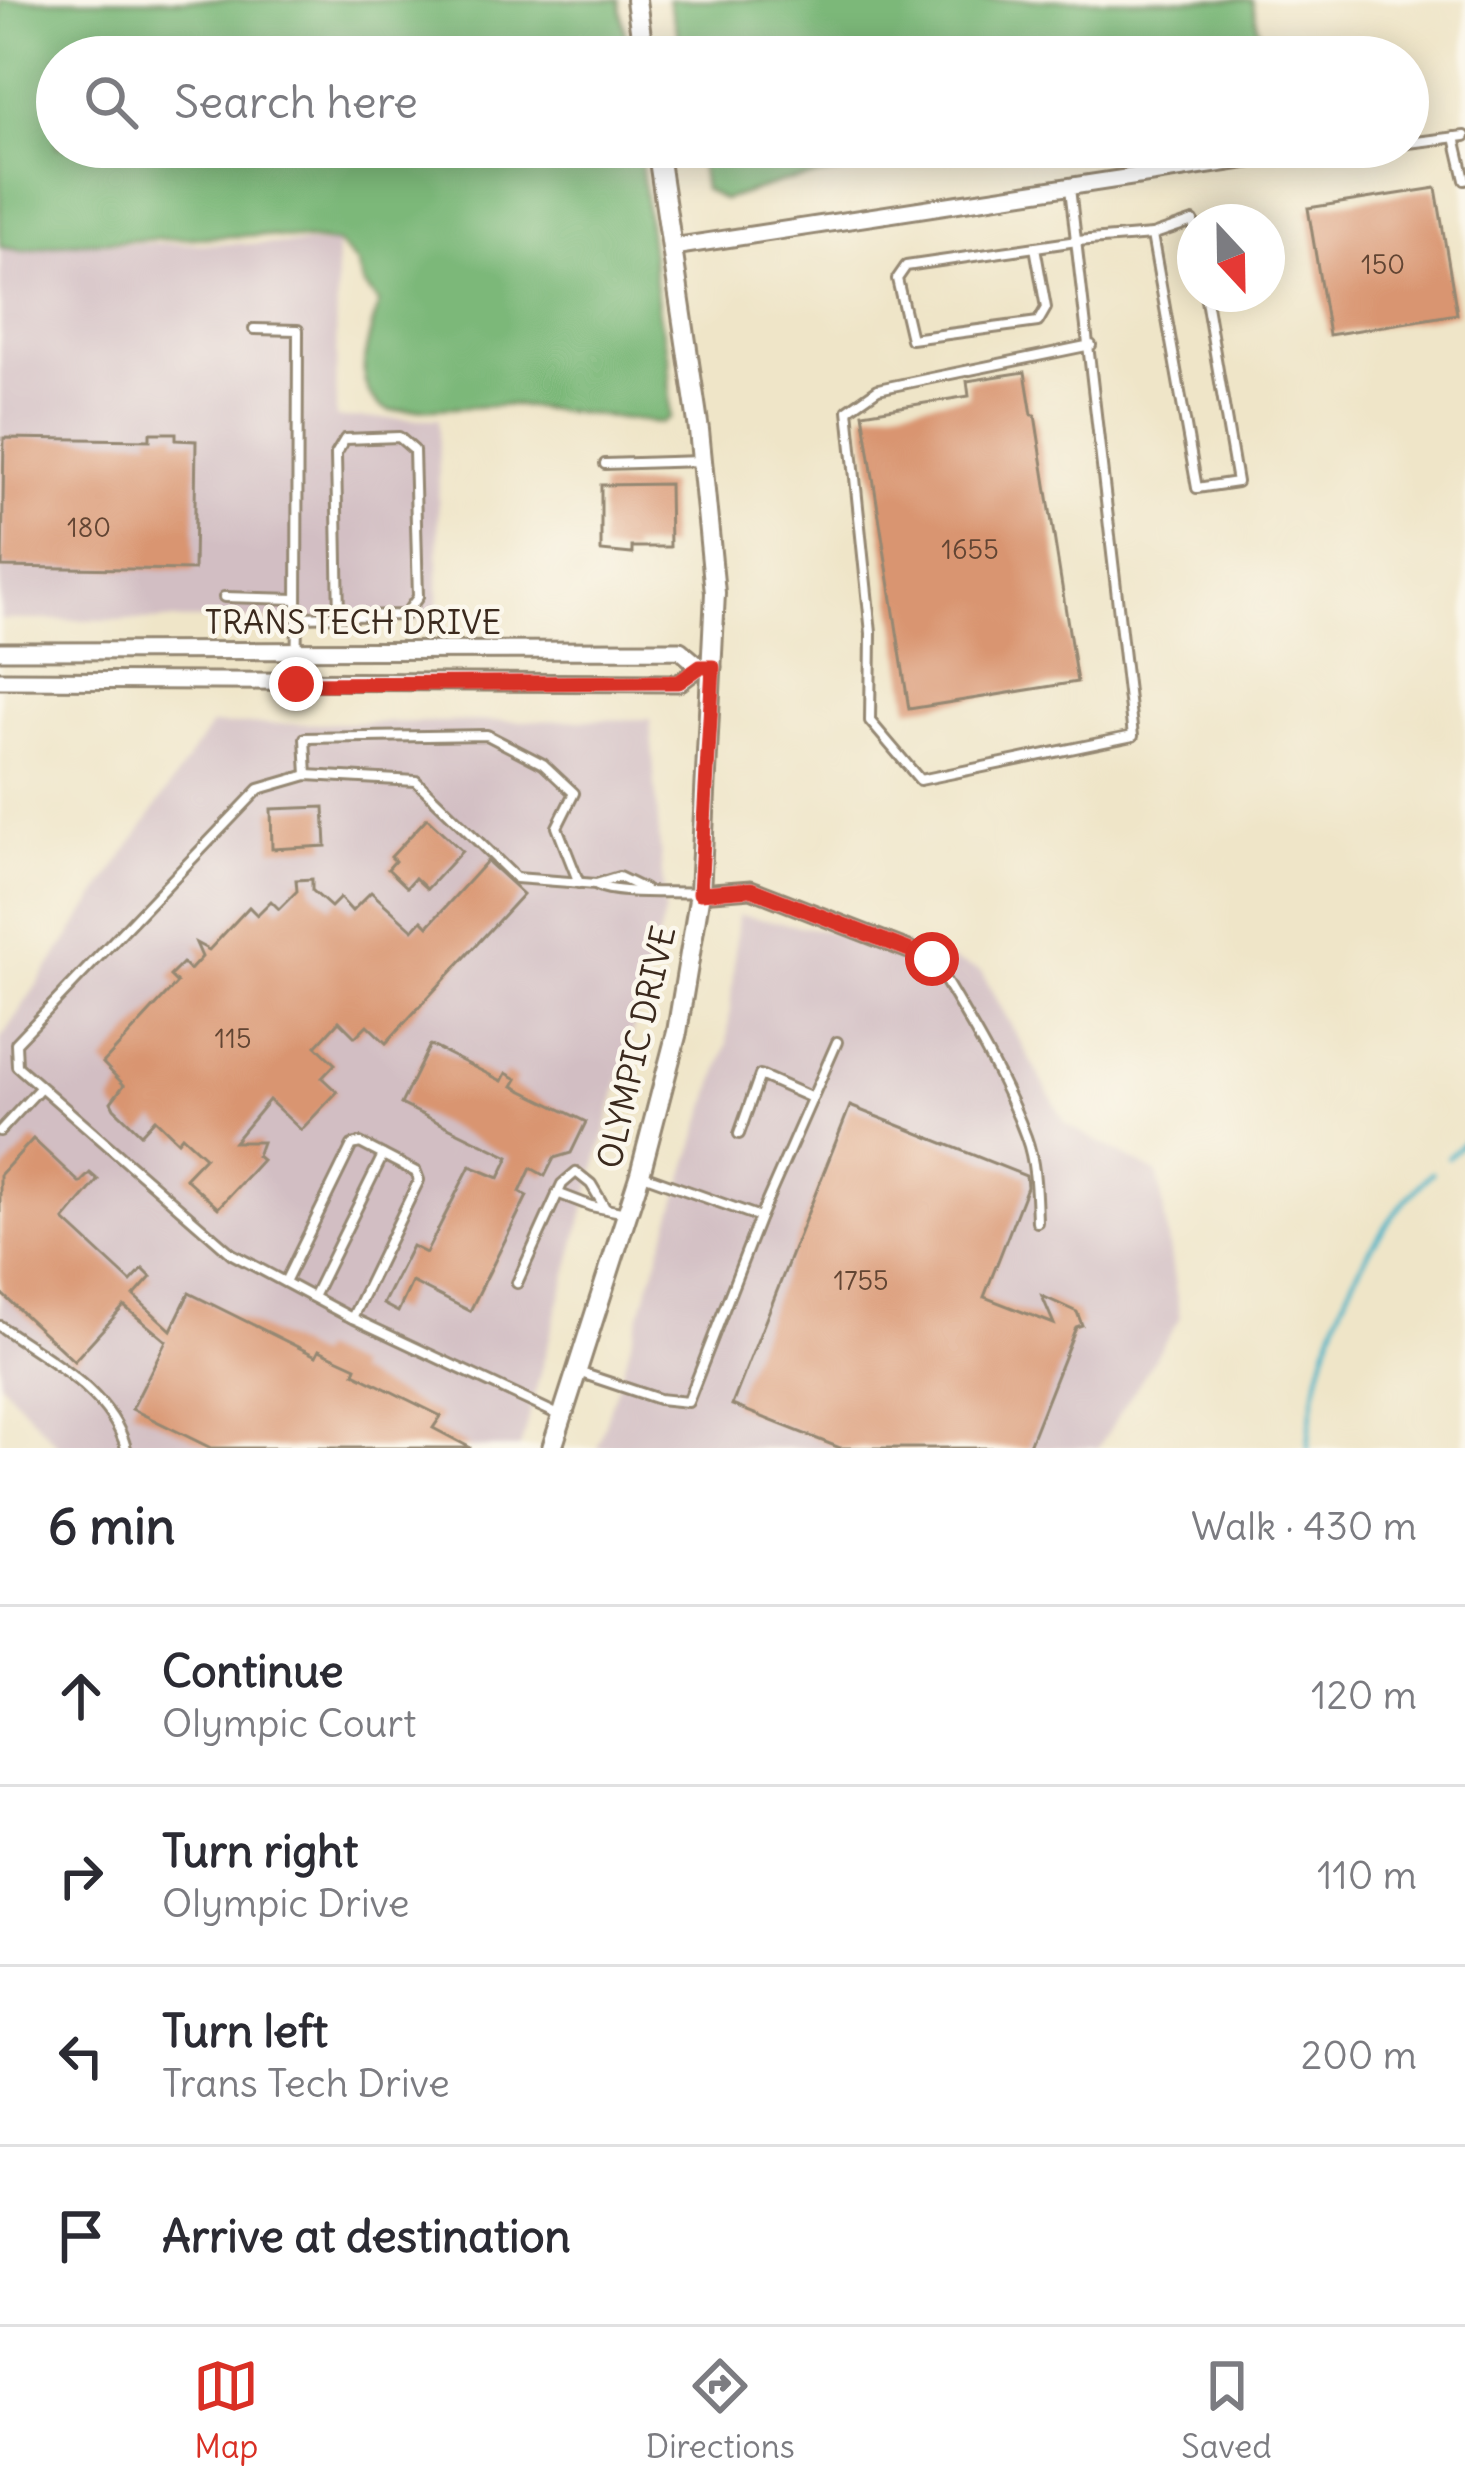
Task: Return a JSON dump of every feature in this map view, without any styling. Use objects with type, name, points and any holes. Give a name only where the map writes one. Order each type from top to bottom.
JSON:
[{"type":"street","points":[[636,0],[641,36]]},
{"type":"street","name":"OLYMPIC DRIVE","points":[[552,1448],[640,1174],[677,1032],[700,893],[706,667],[716,593],[703,460],[660,168]]},
{"type":"street","points":[[673,247],[1189,168]]},
{"type":"street","name":"TRANS TECH DRIVE","points":[[0,652],[680,650],[706,667],[679,682],[0,680]]},
{"type":"street","points":[[104,654],[104,682]]},
{"type":"street","points":[[700,893],[751,889],[932,959]]},
{"type":"lane","points":[[1429,141],[1460,137],[1465,180]]},
{"type":"lane","points":[[1070,186],[1090,345],[1133,736],[920,780],[870,721],[871,633],[848,410],[878,389],[1090,345]]},
{"type":"lane","points":[[1035,247],[1046,308],[1038,322],[910,339],[897,280],[906,266],[1035,247],[1077,241],[1152,236],[1177,227]]},
{"type":"lane","points":[[1152,236],[1197,488],[1237,482],[1208,312]]},
{"type":"lane","points":[[254,329],[298,330],[296,684]]},
{"type":"lane","points":[[297,617],[405,615],[418,597],[414,450],[399,437],[344,439],[336,454],[339,616]]},
{"type":"lane","points":[[605,464],[703,460]]},
{"type":"lane","points":[[224,597],[297,599]]},
{"type":"lane","points":[[307,775],[305,738],[487,735],[543,764],[574,793],[556,827],[579,883]]},
{"type":"lane","points":[[562,1416],[352,1318],[232,1254],[16,1066],[16,1043],[259,789],[307,775],[416,781],[516,878],[596,884],[619,877],[644,889],[700,893]]},
{"type":"lane","points":[[932,959],[981,1040],[1027,1140],[1036,1184],[1037,1222]]},
{"type":"lane","points":[[576,1372],[658,1399],[688,1402],[760,1217],[837,1042]]},
{"type":"lane","points":[[739,1133],[760,1075],[812,1098]]},
{"type":"lane","points":[[0,1130],[40,1088]]},
{"type":"lane","points":[[285,1282],[352,1145],[360,1143],[416,1172],[419,1180],[352,1318]]},
{"type":"lane","points":[[313,1297],[383,1155]]},
{"type":"lane","points":[[517,1283],[557,1193],[576,1172],[591,1184],[604,1206]]},
{"type":"lane","points":[[640,1174],[760,1217]]},
{"type":"lane","points":[[557,1193],[627,1213]]},
{"type":"lane","points":[[0,1326],[96,1395],[121,1431],[126,1448]]},
{"type":"shaded area","points":[[0,243],[337,244],[336,418],[439,419],[438,620],[0,620]]},
{"type":"shaded area","points":[[650,719],[665,911],[520,1448],[60,1448],[0,1382],[0,1040],[211,725]]},
{"type":"shaded area","points":[[738,915],[916,947],[981,971],[1066,1124],[1158,1174],[1180,1318],[1098,1448],[597,1448],[727,1044]]},
{"type":"green space","points":[[0,0],[619,0],[625,36],[36,36],[36,168],[642,168],[669,360],[670,418],[661,423],[514,405],[390,411],[376,402],[364,378],[379,303],[364,285],[357,264],[337,243],[261,235],[67,243],[24,251],[0,247]]},
{"type":"green space","points":[[668,0],[1252,0],[1260,36],[679,36]]},
{"type":"green space","points":[[701,168],[864,168],[782,182],[723,200],[704,189]]},
{"type":"building","points":[[1436,188],[1457,314],[1329,335],[1308,208]]},
{"type":"building","points":[[1025,372],[1077,682],[909,709],[863,413],[969,396],[967,381]]},
{"type":"building","points":[[150,433],[176,433],[176,440],[196,441],[194,570],[2,567],[4,438],[150,440]]},
{"type":"building","points":[[669,484],[670,547],[632,547],[632,554],[601,551],[601,485]]},
{"type":"building","points":[[324,807],[326,846],[272,849],[271,809]]},
{"type":"building","points":[[427,818],[462,851],[427,889],[415,878],[407,887],[388,869],[395,861],[391,857]]},
{"type":"building","points":[[487,861],[523,894],[386,1043],[367,1025],[355,1037],[339,1021],[316,1046],[335,1064],[322,1078],[337,1092],[301,1130],[269,1100],[234,1142],[262,1142],[257,1156],[262,1160],[218,1208],[185,1178],[205,1157],[155,1119],[141,1134],[114,1108],[111,1102],[124,1085],[103,1063],[177,983],[170,976],[183,963],[190,970],[202,957],[196,943],[209,950],[249,907],[257,915],[271,901],[279,909],[297,891],[296,880],[312,879],[312,890],[331,907],[340,898],[352,911],[371,892],[413,930],[422,920],[428,926]]},
{"type":"building","points":[[430,1045],[502,1081],[506,1073],[517,1079],[513,1086],[586,1122],[571,1153],[554,1158],[545,1176],[531,1168],[520,1192],[527,1196],[470,1311],[412,1282],[398,1312],[383,1304],[412,1246],[426,1253],[470,1166],[499,1178],[509,1157],[401,1104]]},
{"type":"building","points":[[850,1106],[1026,1176],[1027,1187],[984,1297],[1054,1324],[1042,1296],[1077,1312],[1082,1325],[1076,1327],[1028,1448],[840,1448],[732,1405]]},
{"type":"building","points":[[33,1139],[80,1183],[90,1173],[98,1180],[64,1220],[131,1282],[143,1269],[151,1277],[134,1296],[171,1330],[189,1293],[316,1356],[319,1350],[356,1367],[354,1373],[441,1416],[433,1428],[471,1448],[211,1448],[132,1409],[166,1341],[124,1306],[74,1361],[0,1292],[0,1175]]},
{"type":"waterway","points":[[1448,1157],[1465,1140]]},
{"type":"waterway","points":[[1308,1448],[1320,1372],[1344,1299],[1382,1231],[1432,1173]]},
{"type":"route","points":[[296,684],[679,682],[700,667],[713,667],[700,893],[751,889],[932,959]]}]
